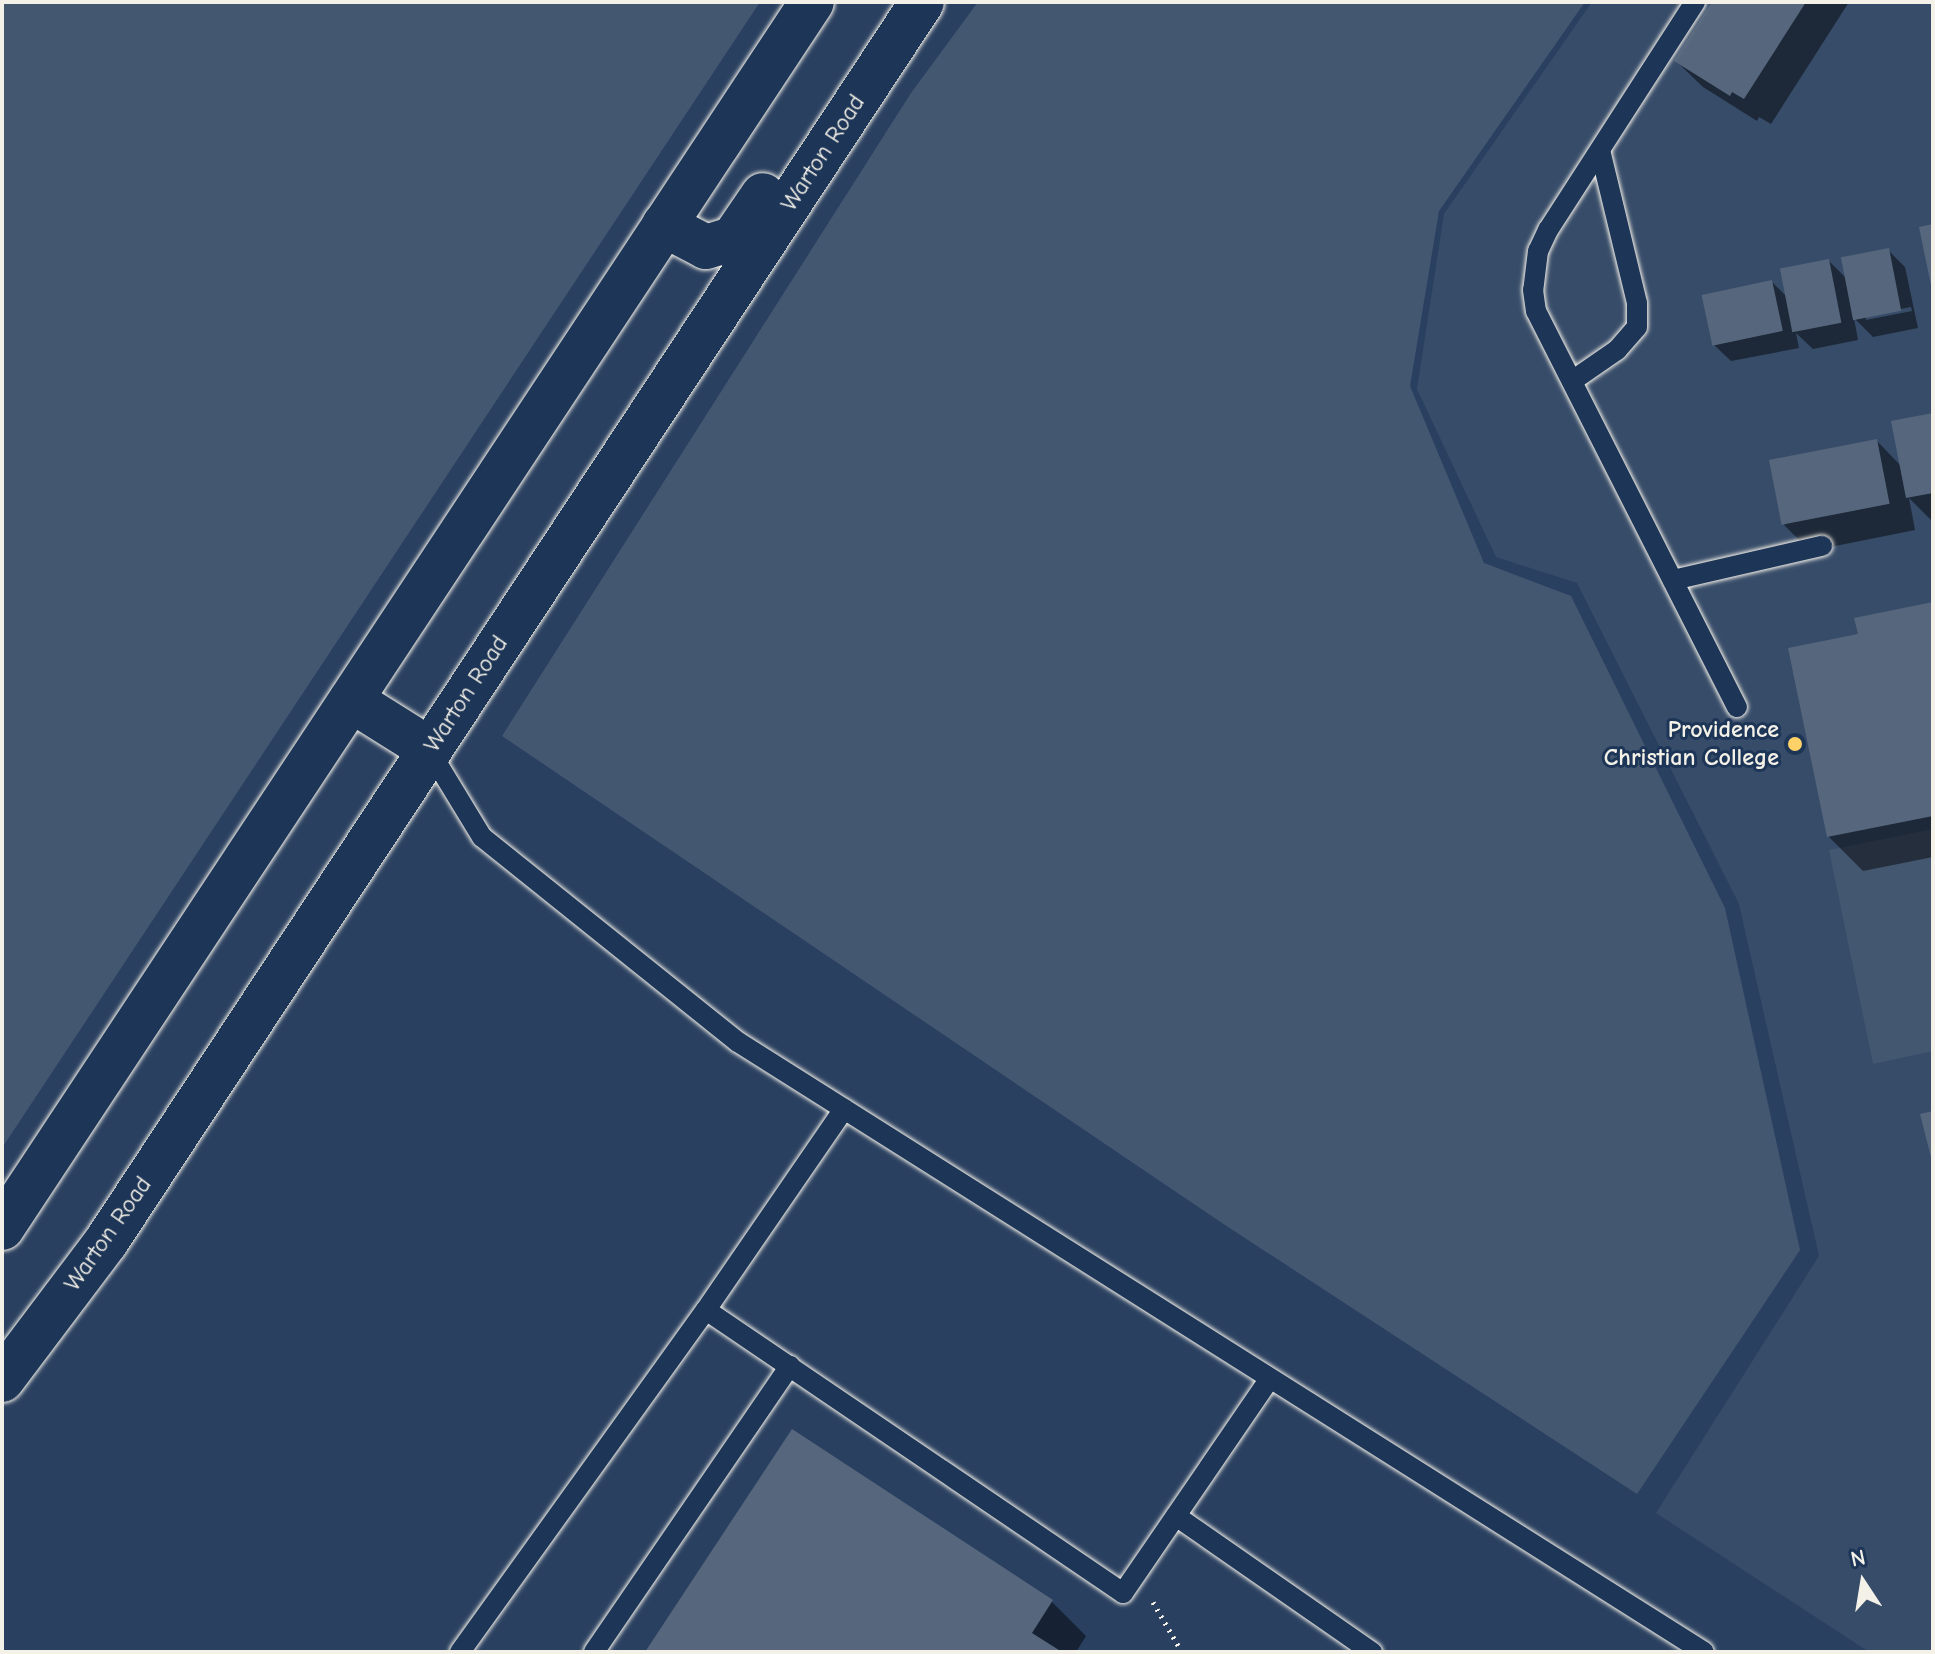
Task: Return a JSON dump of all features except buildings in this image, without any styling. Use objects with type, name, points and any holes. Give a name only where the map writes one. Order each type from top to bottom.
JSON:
[{"type":"main road","points":[[2,1228],[812,2]]},
{"type":"main road","points":[[664,225],[706,247],[733,239],[800,139],[916,2]]},
{"type":"main road","name":"Warton Road","points":[[2,1380],[106,1242],[922,2]]},
{"type":"main road","points":[[351,700],[429,749]]},
{"type":"lane","points":[[1695,2],[1548,230],[1534,270],[1536,311],[1737,707]]},
{"type":"lane","points":[[1572,381],[1617,350],[1637,327],[1637,303],[1600,150]]},
{"type":"lane","points":[[1673,580],[1822,546]]},
{"type":"lane","points":[[429,749],[482,837],[738,1042],[1704,1652]]},
{"type":"lane","points":[[460,1652],[706,1310],[844,1109]]},
{"type":"lane","points":[[706,1310],[1123,1593],[1270,1378]]},
{"type":"lane","points":[[594,1652],[790,1366]]},
{"type":"lane","points":[[1176,1516],[1372,1652]]},
{"type":"path","points":[[1136,1573],[1182,1652]]},
{"type":"shaded area","points":[[2,2],[760,2],[2,1148]]},
{"type":"shaded area","points":[[978,2],[1585,2],[1439,211],[1410,386],[1484,563],[1571,596],[1725,908],[1800,1250],[1637,1494],[1222,1223],[502,736],[911,93]]},
{"type":"shaded area","name":"Providence Christian College","points":[[1592,2],[1933,2],[1933,1652],[1869,1652],[1656,1513],[1819,1256],[1739,904],[1577,583],[1496,557],[1417,389],[1444,214]]},
{"type":"shaded area","points":[[1933,829],[1933,1051],[1873,1064],[1829,850]]},
{"type":"place","name":"Providence Christian College","points":[[1795,744]]}]
